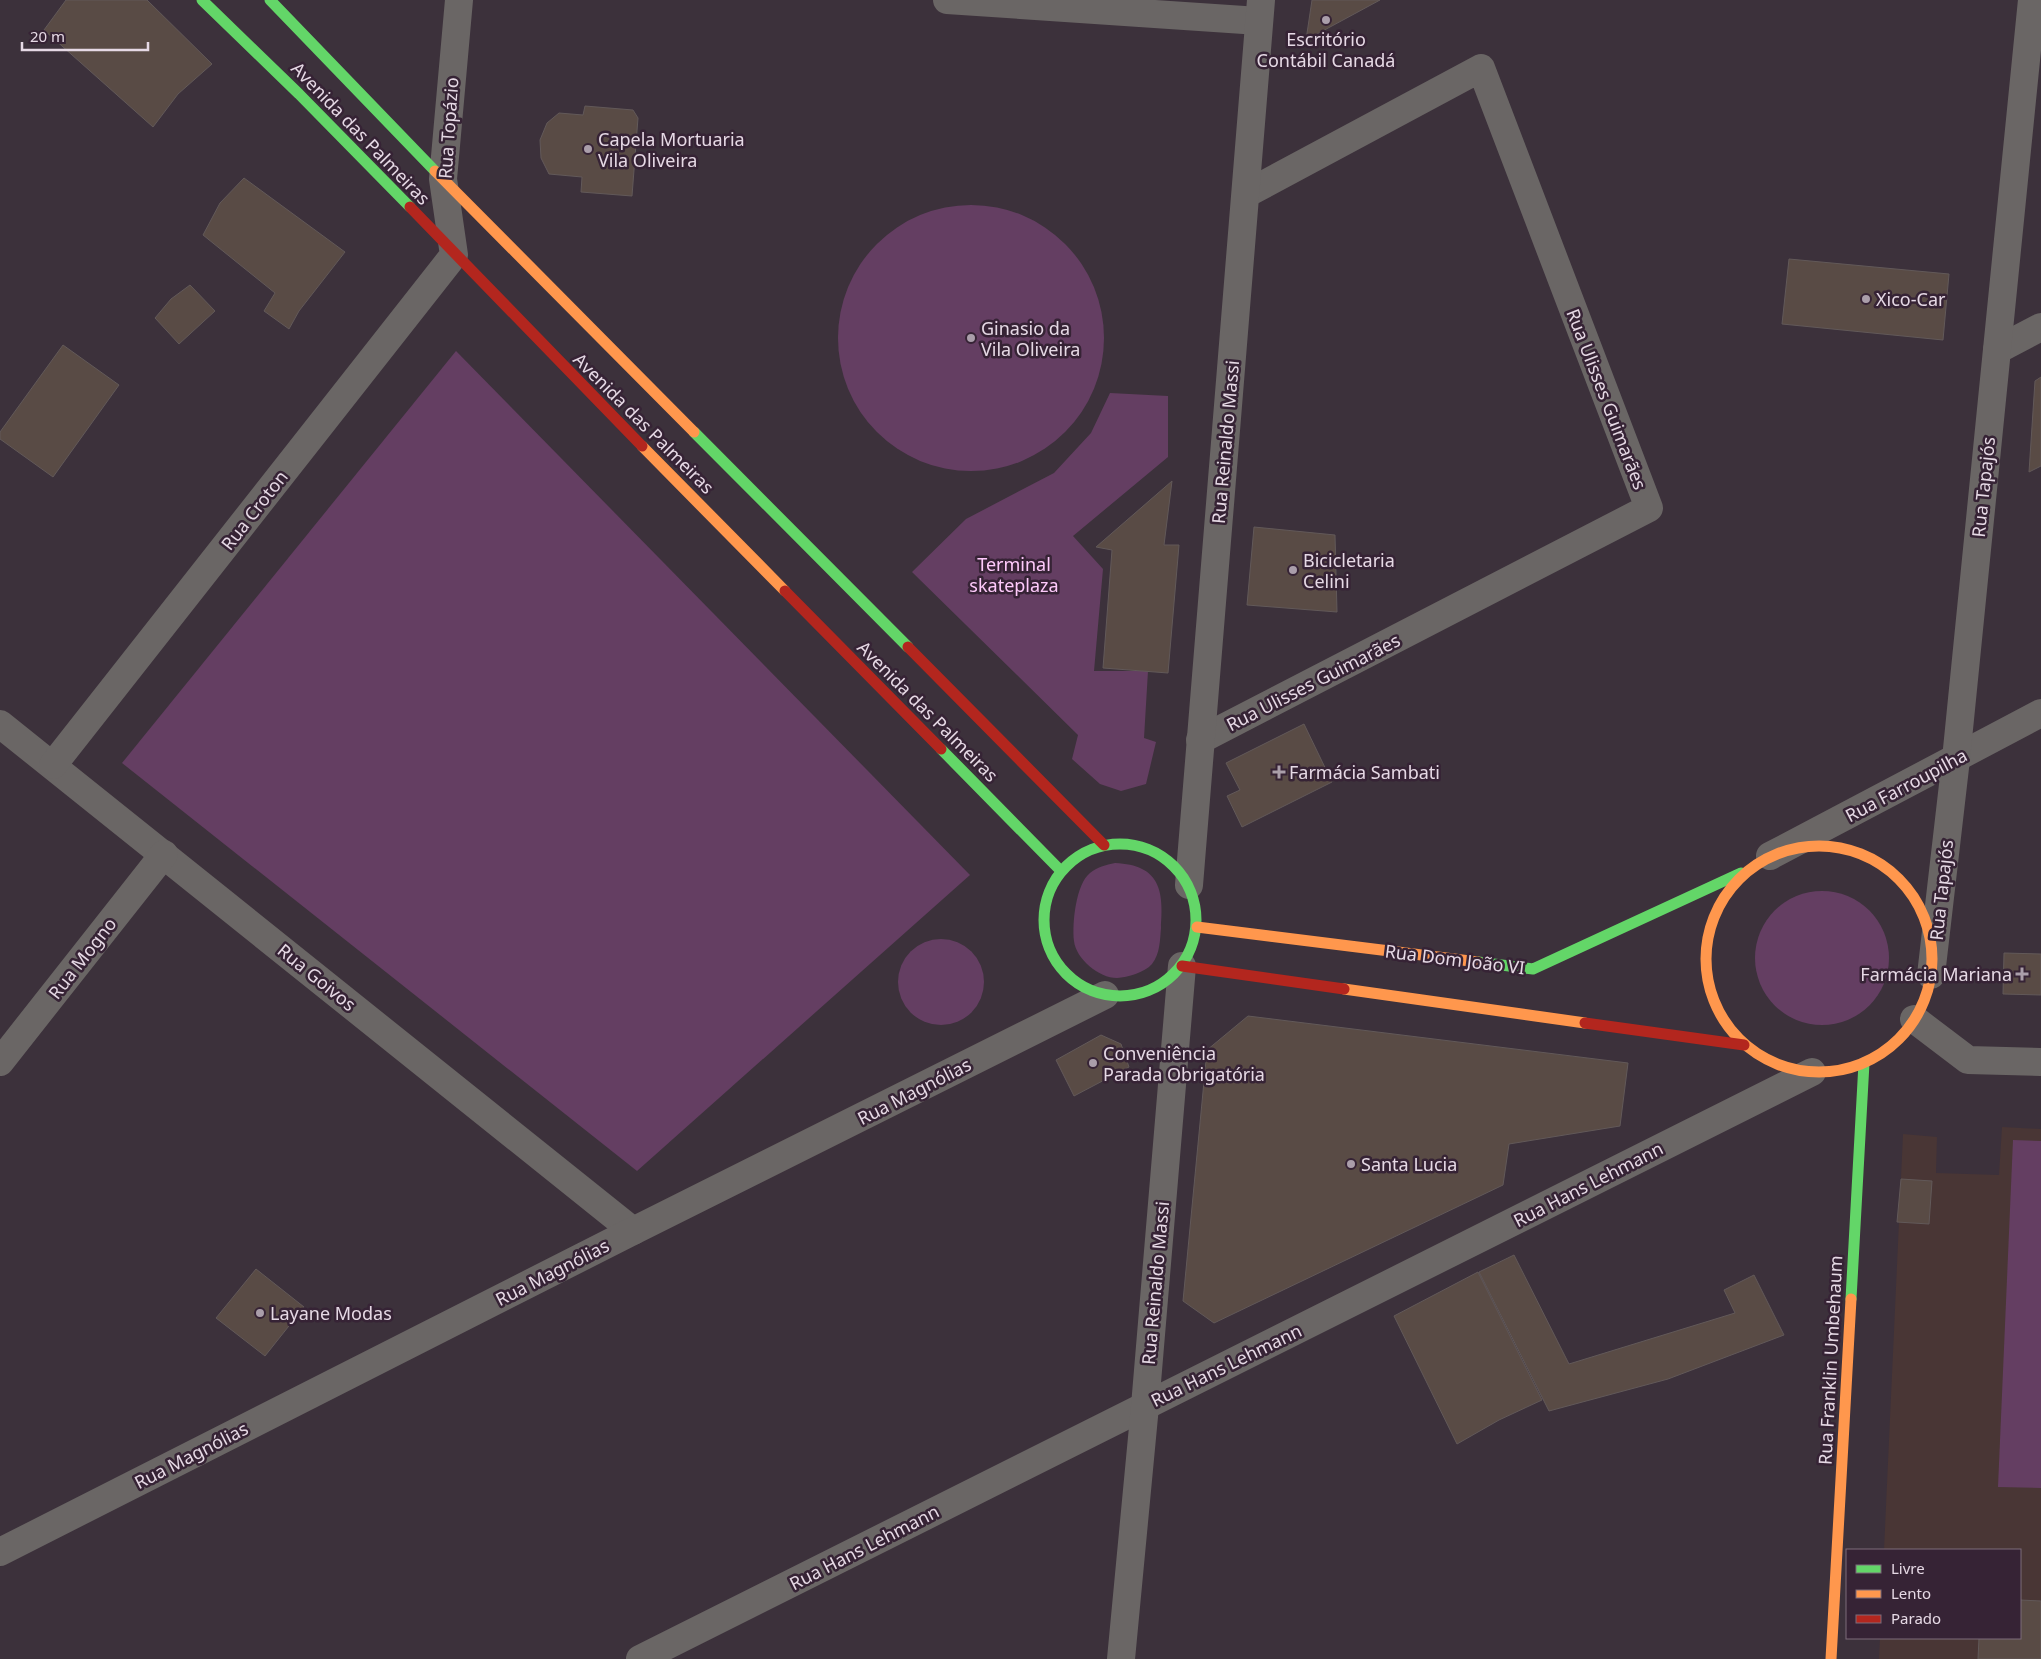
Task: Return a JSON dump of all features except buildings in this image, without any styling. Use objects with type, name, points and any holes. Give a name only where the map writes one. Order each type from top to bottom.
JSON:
[{"type":"street","name":"Avenida das Palmeiras","points":[[202,0],[256,50],[404,200],[454,256],[1061,871]]},
{"type":"street","name":"Avenida das Palmeiras","points":[[270,0],[442,179],[1104,845]]},
{"type":"street","name":"Rua Topázio","points":[[454,256],[442,179],[459,0]]},
{"type":"street","points":[[947,0],[1260,10]]},
{"type":"street","name":"Rua Tapajós","points":[[1931,975],[1956,759],[2032,0]]},
{"type":"street","name":"Rua Reinaldo Massi","points":[[1189,885],[1260,10]]},
{"type":"street","name":"Rua Ulisses Guimarães","points":[[1200,740],[1649,508],[1481,68],[1246,194]]},
{"type":"street","name":"Rua Croton","points":[[53,765],[454,256]]},
{"type":"street","points":[[1997,350],[2041,327]]},
{"type":"street","name":"Rua Farroupilha","points":[[1761,862],[2041,713]]},
{"type":"street","name":"Rua Goivos","points":[[0,724],[633,1231]]},
{"type":"street","points":[[1129,843],[1153,850],[1174,865],[1189,885],[1195,905],[1197,927],[1192,947],[1182,966],[1166,981],[1148,992],[1127,996],[1105,995],[1084,988],[1066,974],[1052,957],[1044,935],[1043,912],[1049,890],[1061,871],[1081,855],[1104,845],[1129,843]]},
{"type":"street","name":"Rua Dom João VI","points":[[1197,927],[1533,969],[1793,848],[1818,846],[1842,848],[1865,855],[1886,868],[1904,883],[1918,904],[1928,926],[1932,950],[1931,975],[1925,998],[1914,1019],[1901,1037],[1884,1052],[1864,1063],[1839,1071],[1812,1072],[1787,1068],[1765,1059],[1744,1045]]},
{"type":"street","name":"Rua Mogno","points":[[0,1062],[164,854]]},
{"type":"street","points":[[1744,1045],[1727,1026],[1714,1004],[1707,980],[1705,954],[1709,930],[1718,906],[1733,885],[1761,862]]},
{"type":"street","points":[[1182,966],[1744,1045]]},
{"type":"street","name":"Rua Reinaldo Massi","points":[[1120,1659],[1145,1406],[1182,966]]},
{"type":"street","name":"Rua Magnólias","points":[[0,1552],[633,1231],[1105,995]]},
{"type":"street","points":[[1914,1019],[1968,1060],[2041,1062]]},
{"type":"street","name":"Rua Franklin Umbehaum","points":[[1831,1659],[1864,1063]]},
{"type":"street","name":"Rua Hans Lehmann","points":[[640,1659],[1812,1072]]},
{"type":"shaded area","points":[[2002,1127],[2041,1129],[2041,1659],[1879,1659],[1880,1639],[2021,1639],[2021,1549],[1884,1549],[1903,1134],[1937,1137],[1936,1173],[1999,1175]]},
{"type":"green space","name":"Ginasio da Vila Oliveira","points":[[958,205],[984,205],[1010,210],[1034,220],[1056,235],[1074,253],[1089,275],[1099,299],[1104,325],[1104,351],[1099,377],[1089,401],[1074,423],[1056,441],[1034,456],[1010,466],[984,471],[958,471],[932,466],[908,456],[886,441],[868,423],[853,401],[843,377],[838,351],[838,325],[843,299],[853,275],[868,253],[886,235],[908,220],[932,210]]},
{"type":"green space","points":[[456,351],[970,875],[637,1171],[122,763]]},
{"type":"green space","name":"Terminal skateplaza","points":[[1110,393],[1168,396],[1168,457],[1073,536],[1103,569],[1094,671],[1148,671],[1144,738],[1156,742],[1146,784],[1121,791],[1100,784],[1072,759],[1078,735],[912,572],[966,519],[1054,473],[1091,433]]},
{"type":"green space","points":[[1115,863],[1130,865],[1150,874],[1160,891],[1162,914],[1159,947],[1157,956],[1152,964],[1136,974],[1117,978],[1103,975],[1084,961],[1074,941],[1074,914],[1078,895],[1085,878],[1096,869]]},
{"type":"green space","points":[[1822,891],[1848,896],[1859,902],[1869,911],[1878,921],[1884,932],[1889,958],[1884,984],[1878,995],[1869,1005],[1859,1014],[1848,1020],[1822,1025],[1796,1020],[1785,1014],[1775,1005],[1766,995],[1760,984],[1755,958],[1760,932],[1766,921],[1775,911],[1785,902],[1796,896]]},
{"type":"green space","points":[[941,939],[957,943],[971,952],[980,966],[984,982],[980,998],[971,1012],[957,1021],[941,1025],[925,1021],[911,1012],[902,998],[898,982],[902,966],[911,952],[925,943]]},
{"type":"green space","points":[[2013,1140],[2041,1141],[2041,1488],[1998,1487]]},
{"type":"traffic: fast","points":[[202,0],[299,94],[410,207]]},
{"type":"traffic: fast","points":[[270,0],[435,171]]},
{"type":"traffic: fast","points":[[694,432],[908,647]]},
{"type":"traffic: fast","points":[[941,749],[1061,871]]},
{"type":"traffic: fast","points":[[1120,844],[1135,845],[1149,849],[1162,856],[1174,866],[1184,878],[1191,891],[1195,905],[1196,920],[1195,935],[1191,949],[1184,962],[1174,974],[1162,984],[1149,991],[1135,995],[1120,996],[1105,995],[1091,991],[1078,984],[1066,974],[1056,962],[1049,949],[1045,935],[1044,920],[1045,905],[1049,891],[1056,878],[1066,866],[1078,856],[1091,849],[1105,845],[1120,844]]},
{"type":"traffic: fast","points":[[1478,962],[1533,969],[1741,873]]},
{"type":"traffic: fast","points":[[1851,1299],[1864,1063]]},
{"type":"traffic: slow","points":[[435,171],[694,432]]},
{"type":"traffic: slow","points":[[642,446],[785,591]]},
{"type":"traffic: slow","points":[[1808,846],[1830,846],[1862,854],[1882,865],[1899,879],[1913,896],[1924,916],[1930,937],[1932,959],[1930,981],[1924,1002],[1913,1022],[1899,1039],[1882,1053],[1862,1064],[1830,1072],[1808,1072],[1776,1064],[1766,1059],[1747,1046],[1732,1031],[1714,1002],[1706,970],[1706,948],[1714,916],[1719,906],[1732,887],[1747,872],[1776,854],[1808,846]]},
{"type":"traffic: slow","points":[[1197,927],[1478,962]]},
{"type":"traffic: slow","points":[[1344,989],[1585,1023]]},
{"type":"traffic: slow","points":[[1831,1659],[1851,1299]]},
{"type":"traffic: jam","points":[[410,207],[642,446]]},
{"type":"traffic: jam","points":[[785,591],[941,749]]},
{"type":"traffic: jam","points":[[908,647],[1104,845]]},
{"type":"traffic: jam","points":[[1182,966],[1344,989]]},
{"type":"traffic: jam","points":[[1585,1023],[1744,1045]]},
{"type":"place","name":"Escritório Contábil Canadá","points":[[1326,20]]},
{"type":"place","name":"Capela Mortuaria Vila Oliveira","points":[[588,149]]},
{"type":"place","name":"Xico-Car","points":[[1866,299]]},
{"type":"place","name":"Ginasio da Vila Oliveira","points":[[971,338]]},
{"type":"place","name":"Bicicletaria Celini","points":[[1293,570]]},
{"type":"place","name":"Farmácia Sambati","points":[[1279,772]]},
{"type":"place","name":"Farmácia Mariana","points":[[2022,974]]},
{"type":"place","name":"Conveniência Parada Obrigatória","points":[[1093,1063]]},
{"type":"place","name":"Santa Lucia","points":[[1351,1164]]},
{"type":"place","name":"Layane Modas","points":[[260,1313]]}]
